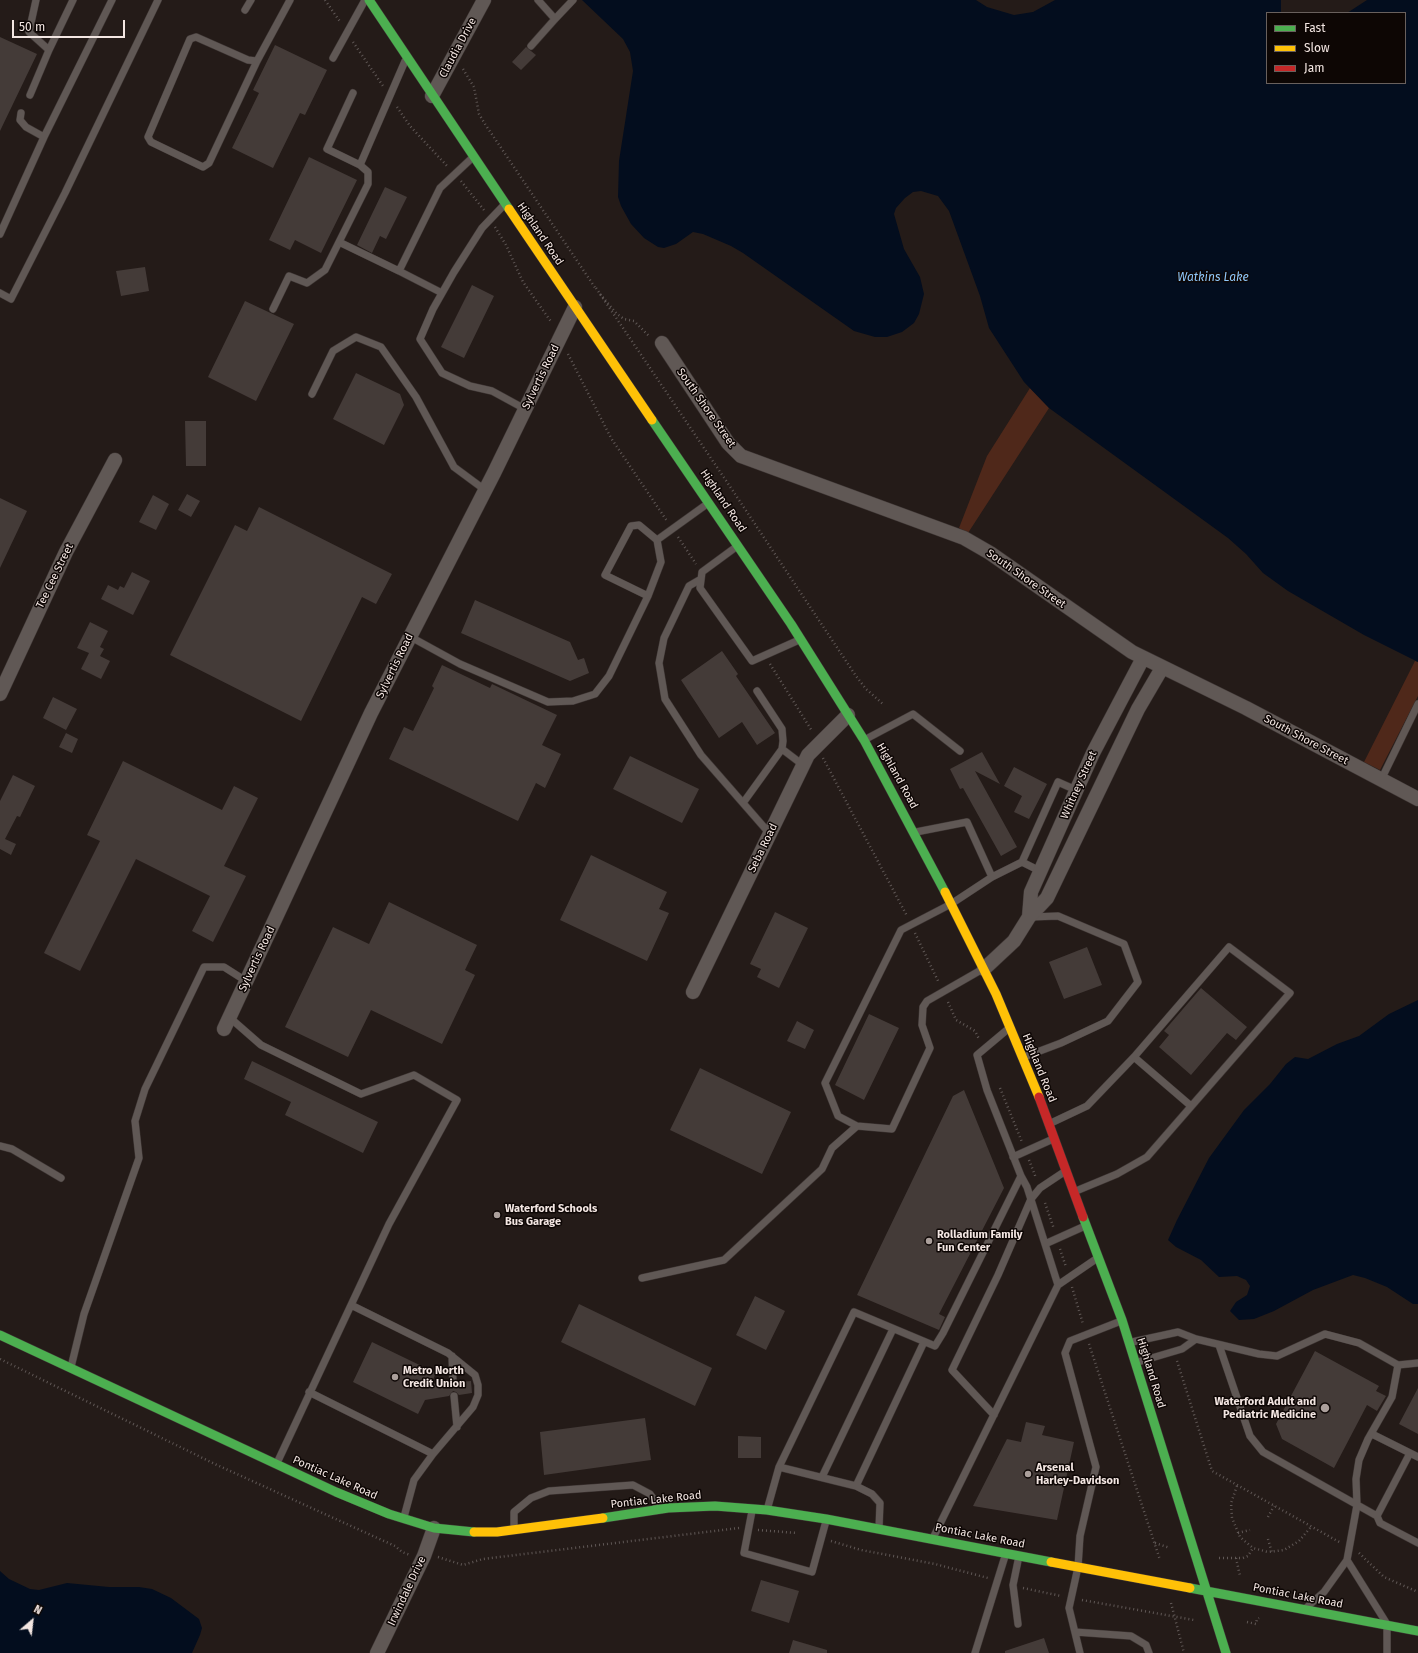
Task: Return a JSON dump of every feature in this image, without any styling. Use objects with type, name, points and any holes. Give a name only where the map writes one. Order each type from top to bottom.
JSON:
[{"type":"main road","name":"Highland Road","points":[[369,0],[432,96],[800,639],[864,740],[914,832],[984,969],[1049,1124],[1122,1320],[1226,1653]]},
{"type":"main road","name":"Pontiac Lake Road","points":[[0,1336],[276,1465],[369,1506],[403,1519],[434,1528],[467,1532],[514,1531],[657,1510],[703,1506],[752,1508],[826,1519],[1418,1631]]},
{"type":"street","name":"Claudia Drive","points":[[432,96],[484,0]]},
{"type":"street","name":"Sylvertis Road","points":[[227,1023],[371,713],[409,636],[485,490],[575,307]]},
{"type":"street","name":"South Shore Street","points":[[662,343],[728,443],[741,456],[964,538],[990,553],[1132,652],[1246,708],[1418,799]]},
{"type":"street","name":"Tee Cee Street","points":[[0,694],[66,552],[115,460]]},
{"type":"street","name":"Whitney Street","points":[[1029,917],[1031,892],[1040,871],[1077,787],[1143,658]]},
{"type":"street","name":"Whitney Street","points":[[984,969],[1014,941],[1029,917],[1047,898],[1138,709],[1162,668]]},
{"type":"street","name":"Seba Road","points":[[693,992],[808,755],[848,715]]},
{"type":"street","points":[[1109,723],[1127,732]]},
{"type":"street","points":[[1077,787],[1098,794]]},
{"type":"street","name":"Irwindale Drive","points":[[376,1653],[424,1556],[434,1528]]},
{"type":"lane","points":[[36,0],[29,32],[50,50]]},
{"type":"lane","points":[[30,95],[73,0]]},
{"type":"lane","points":[[0,234],[44,137],[112,0]]},
{"type":"lane","points":[[0,293],[11,299],[66,193],[158,0]]},
{"type":"lane","points":[[245,10],[251,0]]},
{"type":"lane","points":[[257,61],[248,60],[196,38],[190,39],[148,137],[151,142],[203,167],[209,163],[257,61],[290,0]]},
{"type":"lane","points":[[333,58],[365,0]]},
{"type":"lane","points":[[538,0],[555,19]]},
{"type":"lane","points":[[531,46],[573,0]]},
{"type":"lane","points":[[360,165],[391,97],[406,57]]},
{"type":"lane","points":[[273,309],[289,276],[307,283],[325,270],[368,184],[368,172],[360,165],[327,149],[353,93]]},
{"type":"lane","points":[[21,113],[20,120],[26,127],[44,137]]},
{"type":"lane","points":[[399,271],[440,188],[474,156]]},
{"type":"lane","points":[[505,203],[482,228],[433,309],[420,339],[442,373],[470,386],[492,391],[525,409]]},
{"type":"lane","points":[[339,242],[442,293]]},
{"type":"lane","points":[[312,394],[332,351],[356,337],[381,347],[416,397],[454,467],[485,490]]},
{"type":"lane","points":[[657,540],[709,503]]},
{"type":"lane","points":[[409,636],[460,664],[548,702],[573,701],[595,694],[609,676],[648,596],[661,562],[657,540],[639,525],[631,526],[605,575],[648,596]]},
{"type":"lane","points":[[738,546],[702,572],[700,588],[752,661],[800,639]]},
{"type":"lane","points":[[701,579],[689,586],[664,638],[659,663],[665,699],[701,755],[770,834]]},
{"type":"lane","points":[[743,803],[782,749],[782,729],[757,691]]},
{"type":"lane","points":[[1381,780],[1418,704]]},
{"type":"lane","points":[[864,740],[913,714],[960,751]]},
{"type":"lane","points":[[782,749],[803,765]]},
{"type":"lane","points":[[984,969],[927,1001],[923,1007],[922,1025],[930,1048],[892,1129],[858,1126],[838,1116],[825,1083],[901,930],[951,904],[992,877],[1022,862],[1058,782],[1077,787]]},
{"type":"lane","points":[[914,832],[967,822],[992,877]]},
{"type":"lane","points":[[1022,862],[1040,871]]},
{"type":"lane","points":[[1022,1058],[1061,1043],[1108,1021],[1138,982],[1124,944],[1058,916],[1029,917]]},
{"type":"lane","points":[[1049,1124],[1088,1106],[1134,1057],[1229,947],[1290,993],[1209,1088],[1191,1106],[1147,1157],[1117,1174],[1074,1192]]},
{"type":"lane","points":[[71,1369],[84,1314],[139,1158],[135,1121],[145,1089],[204,966],[224,966],[246,980]]},
{"type":"lane","points":[[227,1023],[261,1045],[361,1094],[414,1075],[458,1100],[390,1224],[309,1392],[276,1465]]},
{"type":"lane","points":[[1010,1028],[977,1055],[987,1090],[1013,1157],[1027,1187],[1058,1285]]},
{"type":"lane","points":[[1134,1057],[1191,1106]]},
{"type":"lane","points":[[642,1278],[724,1260],[822,1169],[832,1148],[858,1126]]},
{"type":"lane","points":[[1013,1157],[1054,1139]]},
{"type":"lane","points":[[0,1146],[12,1149],[61,1178]]},
{"type":"lane","points":[[994,1415],[952,1370],[998,1275],[1031,1199],[1040,1188],[1066,1170]]},
{"type":"lane","points":[[767,1510],[779,1467],[854,1312],[935,1346],[1021,1176]]},
{"type":"lane","points":[[1045,1244],[1087,1226]]},
{"type":"lane","points":[[932,1539],[1042,1320],[1058,1285],[1098,1258]]},
{"type":"lane","points":[[351,1305],[452,1356],[475,1375],[478,1385],[478,1395],[473,1407],[433,1454],[414,1480],[403,1519]]},
{"type":"lane","points":[[1080,1653],[1069,1608],[1078,1567],[1080,1536],[1096,1467],[1065,1353],[1070,1341],[1122,1320]]},
{"type":"lane","points":[[822,1477],[893,1329]]},
{"type":"lane","points":[[1129,1343],[1178,1332],[1196,1339],[1219,1345],[1259,1354],[1277,1356],[1325,1334],[1358,1343],[1398,1365],[1418,1363]]},
{"type":"lane","points":[[1136,1363],[1182,1349],[1196,1339]]},
{"type":"lane","points":[[856,1486],[924,1342]]},
{"type":"lane","points":[[1219,1345],[1250,1436],[1263,1452],[1377,1516],[1380,1523],[1418,1543]]},
{"type":"lane","points":[[452,1356],[453,1382]]},
{"type":"lane","points":[[1305,1609],[1324,1592],[1347,1560],[1357,1505],[1356,1479],[1359,1460],[1392,1397],[1398,1365]]},
{"type":"lane","points":[[309,1392],[433,1454]]},
{"type":"lane","points":[[454,1396],[457,1427]]},
{"type":"lane","points":[[1372,1434],[1418,1457]]},
{"type":"lane","points":[[1377,1516],[1410,1453]]},
{"type":"lane","points":[[779,1467],[856,1486],[872,1494],[880,1503],[879,1529]]},
{"type":"lane","points":[[514,1531],[514,1512],[531,1498],[549,1490],[633,1485],[650,1494],[655,1501],[657,1510]]},
{"type":"lane","points":[[752,1508],[744,1554],[812,1572],[826,1519]]},
{"type":"lane","points":[[975,1653],[1006,1553]]},
{"type":"lane","points":[[1018,1624],[1013,1585],[1019,1556]]},
{"type":"lane","points":[[1347,1560],[1387,1624],[1387,1653]]},
{"type":"lane","points":[[1075,1632],[1130,1636],[1146,1645],[1149,1653]]},
{"type":"path","points":[[454,55],[474,87],[479,114],[485,124],[755,523],[856,676],[866,689],[884,705]]},
{"type":"path","points":[[596,288],[617,314],[624,319],[634,321],[656,342],[662,343]]},
{"type":"path","points":[[1176,1357],[1210,1466],[1216,1474],[1340,1542]]},
{"type":"path","points":[[1237,1486],[1231,1508],[1232,1518],[1238,1533],[1245,1542],[1253,1548],[1272,1553],[1284,1550],[1296,1544],[1306,1535],[1311,1527]]},
{"type":"path","points":[[1268,1517],[1274,1506]]},
{"type":"path","points":[[1238,1533],[1250,1530]]},
{"type":"path","points":[[1268,1540],[1272,1553]]},
{"type":"path","points":[[1160,1560],[1155,1542],[1170,1548]]},
{"type":"path","points":[[1219,1558],[1248,1556],[1253,1548]]},
{"type":"path","points":[[1359,1552],[1384,1577],[1418,1592]]},
{"type":"path","points":[[1236,1558],[1240,1576]]},
{"type":"path","points":[[1171,1603],[1184,1653]]},
{"type":"path","points":[[1248,1622],[1256,1624],[1257,1619]]},
{"type":"shaded area","points":[[1030,388],[1049,408],[968,533],[959,528],[987,456]]},
{"type":"shaded area","points":[[1415,661],[1418,662],[1418,696],[1380,770],[1364,762]]},
{"type":"water","name":"Watkins Lake","points":[[582,0],[976,0],[987,7],[1014,15],[1033,12],[1055,0],[1281,0],[1281,12],[1266,12],[1266,84],[1406,84],[1406,12],[1349,12],[1367,0],[1418,0],[1418,662],[1364,635],[1288,591],[1263,573],[1246,554],[1228,538],[1049,408],[1024,382],[989,328],[980,296],[949,211],[938,196],[921,191],[913,192],[896,208],[894,214],[904,249],[920,277],[924,294],[919,314],[914,323],[902,332],[887,337],[875,337],[854,331],[743,253],[703,234],[693,232],[676,244],[664,248],[658,247],[644,238],[631,224],[621,206],[618,197],[619,161],[633,71],[630,52],[623,39]]},
{"type":"water","points":[[1418,1000],[1418,1304],[1413,1304],[1387,1287],[1353,1275],[1313,1290],[1274,1311],[1254,1319],[1239,1320],[1230,1311],[1236,1302],[1247,1295],[1250,1286],[1246,1280],[1237,1276],[1219,1277],[1201,1260],[1176,1247],[1168,1240],[1209,1158],[1244,1110],[1270,1084],[1286,1064],[1295,1057],[1308,1059],[1337,1044],[1359,1036],[1389,1014]]},
{"type":"water","points":[[0,1571],[9,1579],[30,1589],[39,1590],[67,1583],[152,1589],[171,1598],[199,1619],[202,1628],[200,1635],[192,1653],[0,1653]]},
{"type":"building","points":[[0,37],[37,54],[0,131]]},
{"type":"building","points":[[275,45],[327,70],[305,115],[300,113],[273,168],[232,148],[259,93],[253,90]]},
{"type":"building","points":[[526,47],[536,55],[521,70],[512,62]]},
{"type":"building","points":[[309,157],[357,180],[321,253],[295,240],[290,250],[269,240]]},
{"type":"building","points":[[385,187],[407,197],[386,239],[380,236],[372,253],[357,245]]},
{"type":"building","points":[[145,267],[149,291],[121,296],[116,271]]},
{"type":"building","points":[[472,285],[494,296],[464,358],[441,347]]},
{"type":"building","points":[[245,301],[294,324],[256,401],[208,377]]},
{"type":"building","points":[[356,373],[400,394],[404,405],[384,445],[333,419]]},
{"type":"building","points":[[185,421],[206,421],[206,466],[186,466]]},
{"type":"building","points":[[187,494],[200,501],[191,517],[178,510]]},
{"type":"building","points":[[153,495],[169,504],[156,530],[139,522]]},
{"type":"building","points":[[0,498],[27,511],[0,568]]},
{"type":"building","points":[[259,507],[392,574],[376,604],[362,597],[301,721],[170,655],[235,525],[247,531]]},
{"type":"building","points":[[132,572],[150,581],[133,615],[101,599],[108,585],[118,590],[120,586],[124,588]]},
{"type":"building","points":[[475,600],[570,642],[578,660],[584,658],[589,673],[570,681],[461,633]]},
{"type":"building","points":[[90,622],[108,631],[100,647],[104,649],[100,656],[110,661],[101,679],[81,669],[89,653],[77,648]]},
{"type":"building","points":[[722,651],[738,674],[736,676],[775,733],[757,745],[742,722],[719,738],[681,680]]},
{"type":"building","points":[[442,665],[490,688],[492,684],[557,715],[542,745],[561,754],[545,788],[536,783],[518,821],[389,759],[404,727],[413,731],[434,688],[432,686]]},
{"type":"building","points":[[53,697],[77,709],[66,730],[43,718]]},
{"type":"building","points":[[66,733],[78,739],[72,753],[59,747]]},
{"type":"building","points":[[982,752],[1000,784],[975,771],[1017,847],[1001,856],[963,788],[960,789],[950,769]]},
{"type":"building","points":[[630,756],[699,789],[682,823],[613,789]]},
{"type":"building","points":[[123,761],[222,810],[234,786],[258,798],[224,866],[246,876],[213,942],[192,931],[210,896],[136,859],[80,971],[44,953],[100,841],[87,835]]},
{"type":"building","points":[[1014,767],[1047,784],[1029,819],[1014,812],[1022,796],[1004,786]]},
{"type":"building","points":[[13,775],[35,786],[20,817],[17,816],[5,839],[16,844],[11,855],[0,849],[0,801]]},
{"type":"building","points":[[591,855],[667,892],[659,909],[669,913],[647,961],[560,920]]},
{"type":"building","points":[[389,902],[477,945],[465,970],[475,975],[442,1044],[371,1010],[348,1057],[285,1027],[333,927],[369,944]]},
{"type":"building","points":[[775,912],[808,928],[779,988],[757,977],[761,969],[750,964]]},
{"type":"building","points":[[1087,947],[1102,985],[1064,999],[1049,962]]},
{"type":"building","points":[[1201,988],[1247,1027],[1236,1040],[1227,1033],[1191,1075],[1159,1047],[1169,1035],[1164,1031]]},
{"type":"building","points":[[869,1014],[899,1028],[864,1100],[835,1085]]},
{"type":"building","points":[[797,1021],[814,1030],[805,1049],[787,1041]]},
{"type":"building","points":[[252,1061],[378,1122],[363,1153],[285,1115],[291,1102],[244,1079]]},
{"type":"building","points":[[700,1068],[791,1112],[762,1174],[670,1130]]},
{"type":"building","name":"Rolladium Family Fun Center","points":[[964,1090],[1004,1188],[939,1314],[945,1317],[939,1330],[857,1295],[953,1096]]},
{"type":"building","points":[[755,1296],[785,1311],[766,1350],[736,1335]]},
{"type":"building","points":[[579,1304],[712,1368],[695,1406],[561,1342]]},
{"type":"building","name":"Metro North Credit Union","points":[[372,1342],[436,1373],[431,1384],[448,1382],[450,1386],[454,1387],[458,1382],[471,1381],[472,1393],[459,1395],[453,1391],[449,1396],[425,1400],[418,1414],[353,1382]]},
{"type":"building","name":"Waterford Adult and Pediatric Medicine","points":[[1315,1351],[1379,1386],[1376,1391],[1386,1396],[1377,1411],[1367,1405],[1334,1468],[1282,1439],[1276,1424]]},
{"type":"building","points":[[1418,1388],[1418,1434],[1399,1424]]},
{"type":"building","points":[[645,1418],[651,1460],[544,1475],[540,1432]]},
{"type":"building","name":"Arsenal Harley-Davidson","points":[[1026,1422],[1045,1426],[1042,1435],[1074,1442],[1057,1520],[973,1506],[1007,1439],[1021,1442]]},
{"type":"building","points":[[738,1436],[761,1437],[761,1458],[738,1458]]},
{"type":"building","points":[[761,1580],[799,1591],[789,1623],[751,1611]]},
{"type":"building","points":[[1044,1638],[1049,1653],[1005,1653],[1005,1651]]},
{"type":"building","points":[[793,1640],[827,1650],[827,1653],[789,1653]]},
{"type":"traffic: fast","points":[[369,0],[509,209]]},
{"type":"traffic: fast","points":[[652,420],[791,624],[864,740],[945,892]]},
{"type":"traffic: fast","points":[[1083,1217],[1122,1320],[1226,1653]]},
{"type":"traffic: fast","points":[[0,1335],[336,1492],[389,1514],[434,1528],[474,1532]]},
{"type":"traffic: fast","points":[[603,1518],[668,1508],[715,1506],[767,1510],[826,1519],[1051,1562]]},
{"type":"traffic: fast","points":[[1190,1588],[1418,1631]]},
{"type":"traffic: slow","points":[[509,209],[652,420]]},
{"type":"traffic: slow","points":[[945,892],[996,994],[1039,1097]]},
{"type":"traffic: slow","points":[[474,1532],[497,1532],[603,1518]]},
{"type":"traffic: slow","points":[[1051,1562],[1190,1588]]},
{"type":"traffic: jam","points":[[1039,1097],[1083,1217]]},
{"type":"place","name":"Waterford Schools Bus Garage","points":[[497,1215]]},
{"type":"place","name":"Rolladium Family Fun Center","points":[[929,1241]]},
{"type":"place","name":"Metro North Credit Union","points":[[395,1377]]},
{"type":"place","name":"Waterford Adult and Pediatric Medicine","points":[[1325,1408]]},
{"type":"place","name":"Arsenal Harley-Davidson","points":[[1028,1474]]}]
